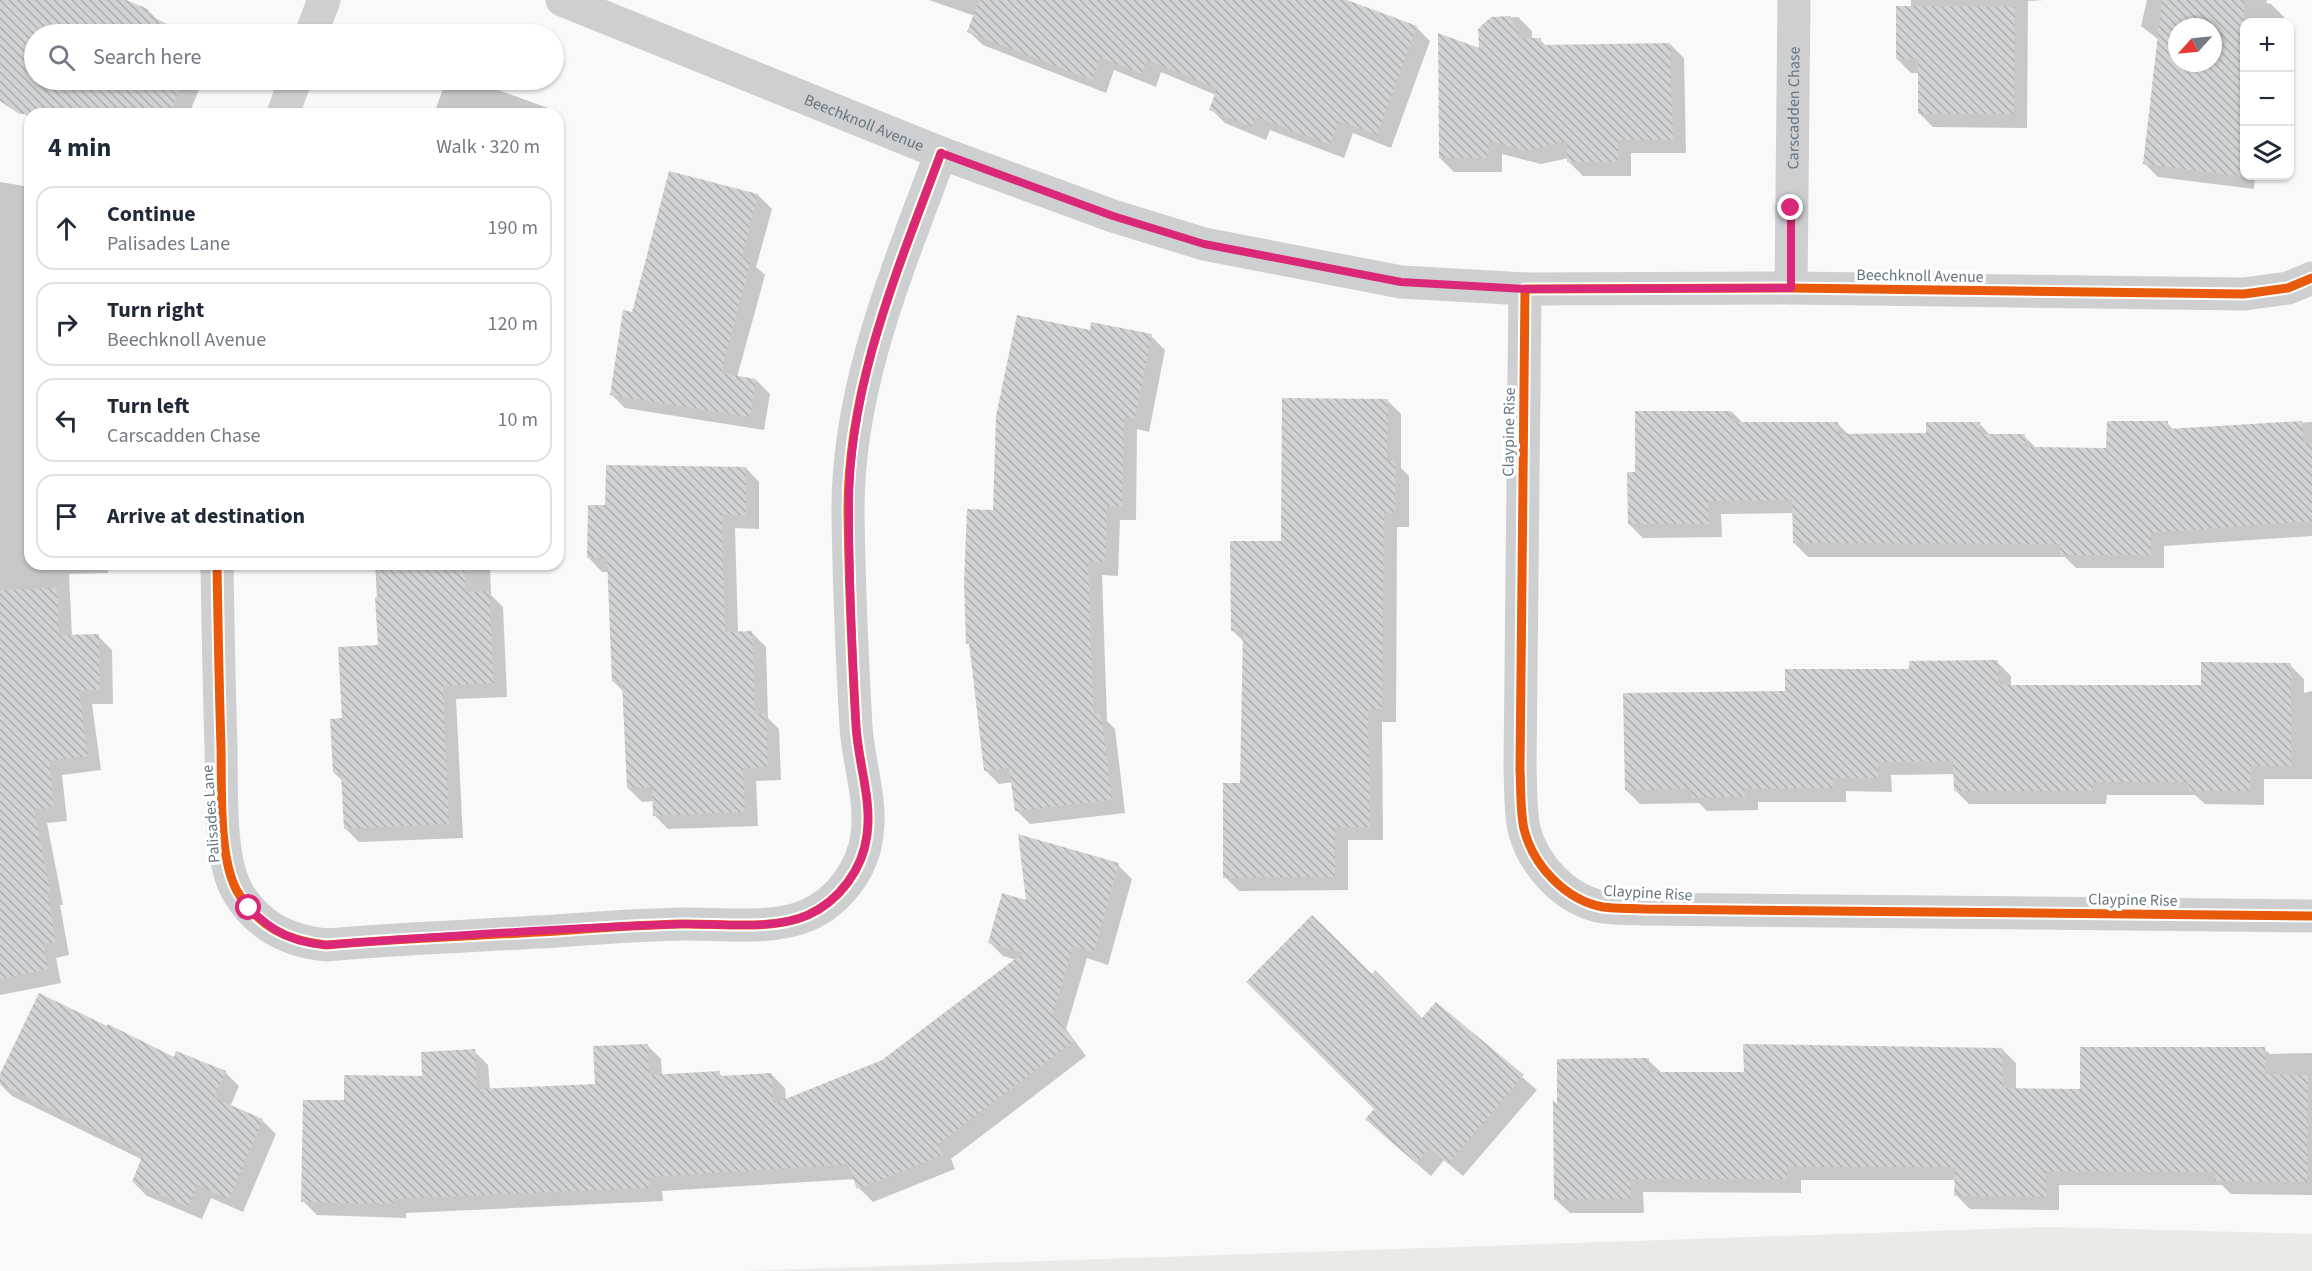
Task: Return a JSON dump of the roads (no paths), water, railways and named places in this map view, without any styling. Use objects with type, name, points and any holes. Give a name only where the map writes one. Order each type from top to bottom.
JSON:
[{"type":"street","points":[[315,24],[324,0]]},
{"type":"street","name":"Beechknoll Avenue","points":[[562,0],[941,153],[1113,216],[1204,244],[1401,282],[1525,289],[1791,288],[2244,294],[2288,288],[2312,278]]},
{"type":"street","name":"Carscadden Chase","points":[[1791,288],[1794,0]]},
{"type":"street","points":[[285,108],[291,90]]},
{"type":"street","name":"Palisades Lane","points":[[217,570],[222,784],[228,869],[236,890],[249,908],[265,923],[284,935],[304,943],[326,945],[680,924],[765,924],[786,922],[807,916],[825,906],[841,892],[853,874],[862,856],[867,835],[866,803],[856,730],[849,522],[855,432],[880,319],[941,153]]},
{"type":"street","name":"Claypine Rise","points":[[1525,289],[1521,806],[1524,827],[1532,850],[1545,870],[1563,888],[1583,900],[1603,907],[1645,909],[2312,915]]}]
